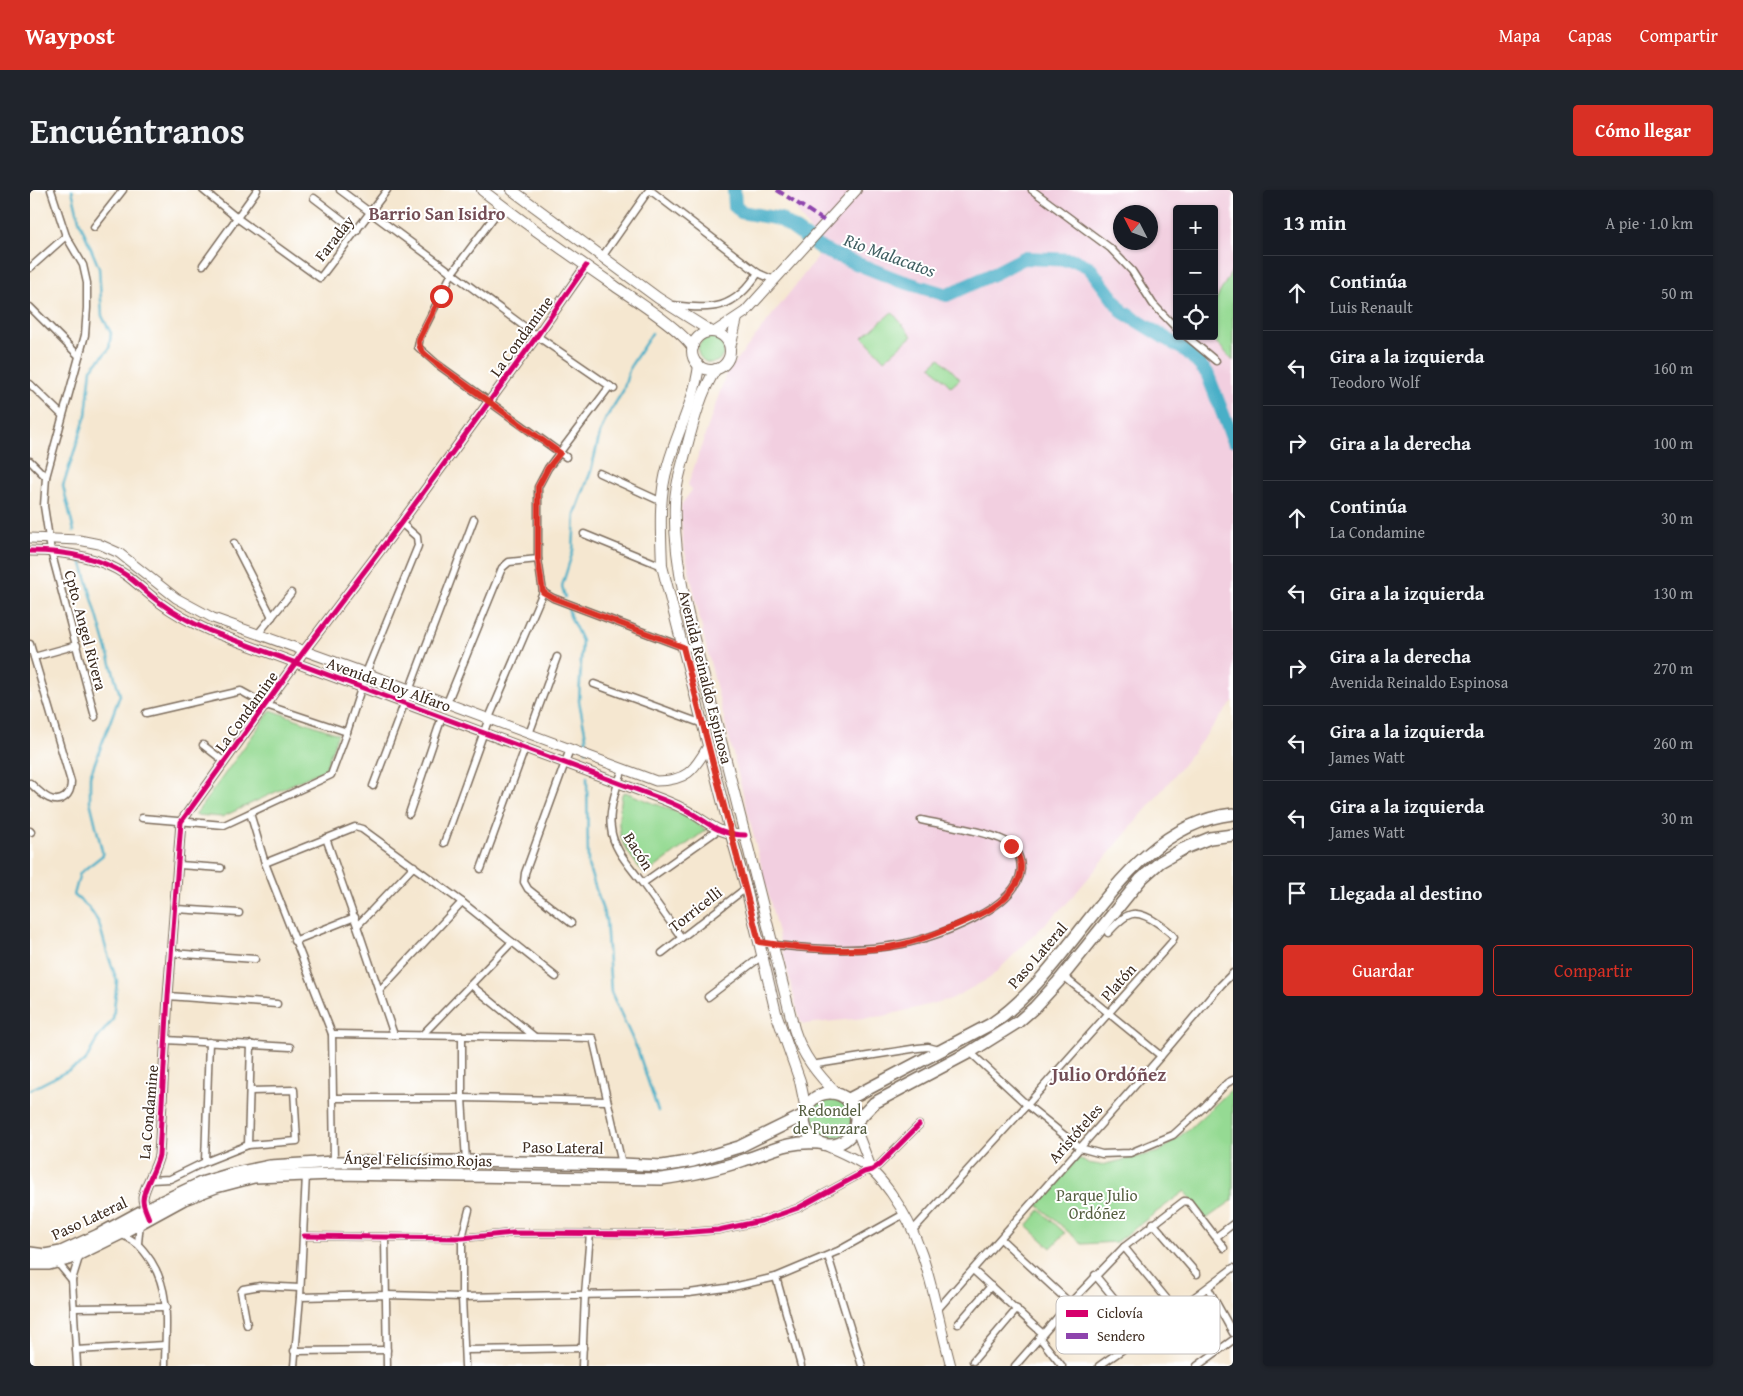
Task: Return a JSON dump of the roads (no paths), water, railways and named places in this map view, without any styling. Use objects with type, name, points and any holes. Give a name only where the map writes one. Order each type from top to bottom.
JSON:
[{"type":"highway","name":"Paso Lateral","points":[[842,1097],[940,1051],[991,1024],[1016,1004],[1054,963],[1118,884],[1155,847],[1172,835],[1196,823],[1233,814]]},
{"type":"highway","name":"Paso Lateral","points":[[855,1124],[864,1111],[874,1102],[970,1052],[1018,1022],[1048,994],[1141,879],[1160,862],[1183,849],[1210,838],[1233,835]]},
{"type":"highway","points":[[822,1094],[842,1097],[852,1106],[855,1114],[855,1124],[852,1132],[844,1141],[832,1145],[822,1144],[809,1134],[806,1129],[805,1113],[809,1103],[822,1094]]},
{"type":"highway","name":"Paso Lateral","points":[[30,1253],[45,1255],[61,1252],[145,1217],[201,1184],[231,1174],[270,1166],[334,1162],[466,1162],[662,1166],[693,1161],[739,1147],[805,1113]]},
{"type":"highway","name":"Ángel Felicísimo Rojas","points":[[30,1264],[49,1264],[80,1254],[120,1234],[145,1217],[216,1187],[254,1177],[334,1174],[661,1179],[701,1174],[797,1142],[822,1144]]},
{"type":"main road","points":[[482,190],[548,240],[634,299],[688,340],[693,348],[694,358],[699,365],[707,369],[716,369],[723,366],[728,360],[737,318]]},
{"type":"main road","points":[[512,190],[558,226],[668,305],[713,332],[724,336],[730,348]]},
{"type":"main road","points":[[693,348],[699,336],[713,332],[745,312],[856,190]]},
{"type":"main road","points":[[548,240],[558,226]]},
{"type":"main road","points":[[634,299],[643,287]]},
{"type":"main road","name":"Avenida Reinaldo Espinosa","points":[[699,365],[691,397],[668,465],[662,502],[662,566],[746,888],[776,1013],[800,1081],[805,1113]]},
{"type":"main road","name":"Avenida Reinaldo Espinosa","points":[[716,369],[710,380],[688,442],[675,501],[678,565],[696,647],[797,1041],[811,1065],[842,1097]]},
{"type":"main road","points":[[783,1033],[794,1029]]},
{"type":"street","name":"Cpto. Angel Rivera","points":[[51,190],[66,236],[83,265],[87,283],[87,308],[85,335],[46,477],[44,506],[48,539],[95,716]]},
{"type":"street","points":[[94,227],[123,190]]},
{"type":"street","points":[[203,190],[237,218]]},
{"type":"street","points":[[204,265],[257,190]]},
{"type":"street","points":[[340,190],[537,336],[612,388],[548,468],[538,487],[538,559],[543,592],[489,718],[444,843]]},
{"type":"street","name":"Faraday","points":[[237,218],[320,278],[387,190]]},
{"type":"street","points":[[602,258],[649,190],[758,273],[774,280]]},
{"type":"street","points":[[1032,190],[1110,248],[1132,271],[1154,304],[1173,325]]},
{"type":"street","points":[[314,198],[357,231]]},
{"type":"street","points":[[502,206],[452,274],[418,343],[420,350],[437,364],[566,458]]},
{"type":"street","points":[[30,268],[66,236]]},
{"type":"street","name":"La Condamine","points":[[145,1217],[144,1195],[155,1170],[159,1155],[168,996],[181,822],[304,651],[401,523],[586,266]]},
{"type":"street","points":[[668,305],[697,308],[722,306],[742,293],[758,273]]},
{"type":"street","points":[[30,307],[79,356]]},
{"type":"street","points":[[1191,340],[1216,361]]},
{"type":"street","points":[[30,384],[62,415]]},
{"type":"street","points":[[30,461],[46,477]]},
{"type":"street","points":[[598,473],[662,502]]},
{"type":"street","points":[[373,786],[408,689],[474,519]]},
{"type":"street","points":[[142,818],[221,825],[329,777],[347,732],[366,673],[418,546],[417,537],[401,523]]},
{"type":"street","points":[[584,534],[662,566]]},
{"type":"street","name":"Avenida Eloy Alfaro","points":[[31,538],[79,540],[99,544],[119,553],[167,591],[194,609],[212,618],[489,718],[656,781],[672,781],[682,778],[700,762],[708,746]]},
{"type":"street","points":[[234,543],[272,617]]},
{"type":"street","name":"Avenida Eloy Alfaro","points":[[30,551],[51,551],[80,555],[112,567],[126,575],[158,602],[185,620],[210,631],[618,782],[683,808],[718,830],[731,835],[745,835]]},
{"type":"street","points":[[447,703],[502,568],[509,562],[538,559]]},
{"type":"street","points":[[158,602],[167,591]]},
{"type":"street","points":[[543,592],[553,598],[683,647],[696,647]]},
{"type":"street","points":[[258,634],[291,593]]},
{"type":"street","points":[[30,644],[71,787],[66,796],[60,800],[55,800],[46,797],[30,783]]},
{"type":"street","points":[[34,657],[77,645]]},
{"type":"street","points":[[529,734],[557,657]]},
{"type":"street","points":[[594,684],[703,724]]},
{"type":"street","points":[[146,714],[242,691],[266,705],[347,732]]},
{"type":"street","points":[[409,814],[442,717]]},
{"type":"street","points":[[203,746],[224,762]]},
{"type":"street","points":[[481,869],[525,748]]},
{"type":"street","points":[[570,749],[524,882],[528,889],[570,923]]},
{"type":"street","name":"Bacón","points":[[623,769],[618,782],[610,819],[617,847],[681,937]]},
{"type":"street","points":[[250,813],[265,863],[332,1034],[334,1162]]},
{"type":"street","points":[[759,942],[846,950],[864,950],[903,944],[936,934],[978,917],[1004,899],[1018,881],[1020,858],[1016,850],[1005,841],[921,820]]},
{"type":"street","points":[[265,863],[358,827],[462,902],[556,977]]},
{"type":"street","points":[[643,884],[718,830]]},
{"type":"street","points":[[326,838],[355,917],[394,1035]]},
{"type":"street","points":[[179,865],[221,868]]},
{"type":"street","points":[[357,926],[414,866]]},
{"type":"street","name":"Torricelli","points":[[662,953],[746,888]]},
{"type":"street","points":[[379,991],[462,902]]},
{"type":"street","points":[[176,909],[239,913]]},
{"type":"street","name":"Platón","points":[[913,1230],[1028,1105],[1171,943],[1174,937],[1166,929],[1140,913],[1134,913],[1123,918],[1108,933]]},
{"type":"street","points":[[294,941],[355,917]]},
{"type":"street","points":[[422,1035],[512,942]]},
{"type":"street","points":[[171,952],[255,959]]},
{"type":"street","points":[[708,997],[762,956]]},
{"type":"street","name":"Aristóteles","points":[[936,1310],[1233,973]]},
{"type":"street","points":[[1062,975],[1161,1056]]},
{"type":"street","points":[[471,985],[535,1037]]},
{"type":"street","points":[[168,996],[277,1004]]},
{"type":"street","points":[[332,1034],[593,1038],[622,1164]]},
{"type":"street","points":[[462,1036],[462,1098],[466,1162]]},
{"type":"street","points":[[166,1040],[290,1047]]},
{"type":"street","points":[[205,1162],[209,1042]]},
{"type":"street","points":[[248,1145],[252,1044]]},
{"type":"street","points":[[811,1065],[925,1047],[940,1051]]},
{"type":"street","points":[[970,1052],[1028,1105],[1080,1148],[1102,1154],[1124,1154],[1137,1151],[1173,1135],[1227,1083],[1233,1080]]},
{"type":"street","points":[[150,1180],[170,1179],[205,1162],[248,1145],[297,1141],[294,1090],[250,1091]]},
{"type":"street","points":[[333,1098],[607,1101]]},
{"type":"street","points":[[855,1124],[872,1170]]},
{"type":"street","points":[[304,1236],[462,1238],[513,1233],[665,1234],[718,1230],[761,1221],[798,1208],[864,1172],[872,1170],[919,1126]]},
{"type":"street","points":[[822,1144],[847,1155],[872,1170],[904,1214],[913,1230],[928,1269],[936,1310],[951,1366]]},
{"type":"street","points":[[294,1366],[304,1236],[306,1175]]},
{"type":"street","points":[[1076,1296],[1124,1246],[1186,1200],[1224,1248]]},
{"type":"street","points":[[466,1366],[462,1297],[462,1238],[469,1210]]},
{"type":"street","points":[[300,1297],[386,1295],[462,1297],[690,1293],[734,1287],[776,1277],[828,1256],[904,1214]]},
{"type":"street","points":[[138,1243],[145,1217]]},
{"type":"street","points":[[1153,1223],[1197,1274]]},
{"type":"street","points":[[1216,1236],[1233,1224]]},
{"type":"street","points":[[582,1366],[590,1233]]},
{"type":"street","points":[[120,1234],[138,1243],[159,1273],[167,1306],[165,1366]]},
{"type":"street","points":[[385,1238],[387,1366]]},
{"type":"street","points":[[1000,1239],[1059,1296]]},
{"type":"street","points":[[1124,1246],[1164,1296]]},
{"type":"street","points":[[77,1366],[72,1280],[80,1254]]},
{"type":"street","points":[[828,1256],[862,1366]]},
{"type":"street","points":[[57,1262],[72,1280]]},
{"type":"street","points":[[1197,1296],[1233,1268]]},
{"type":"street","points":[[973,1270],[1017,1309],[1062,1366]]},
{"type":"street","points":[[1095,1275],[1112,1296]]},
{"type":"street","points":[[776,1277],[801,1366]]},
{"type":"street","points":[[247,1325],[241,1292],[243,1289],[260,1286],[300,1288]]},
{"type":"street","points":[[958,1324],[991,1286]]},
{"type":"street","points":[[1208,1288],[1212,1296]]},
{"type":"street","points":[[74,1308],[167,1306]]},
{"type":"street","points":[[973,1361],[1017,1309]]},
{"type":"street","points":[[1220,1310],[1233,1333]]},
{"type":"street","points":[[1015,1366],[1056,1318]]},
{"type":"street","points":[[1220,1349],[1233,1340]]},
{"type":"street","points":[[76,1350],[165,1345]]},
{"type":"street","points":[[466,1350],[583,1348]]},
{"type":"street","points":[[294,1351],[386,1350]]},
{"type":"street","points":[[1099,1366],[1116,1354]]},
{"type":"street","points":[[1197,1366],[1214,1354]]},
{"type":"waterway","points":[[72,190],[79,220],[99,268],[102,316],[111,333],[109,349],[91,369],[86,415],[63,486],[74,531]]},
{"type":"waterway","name":"Rio Malacatos","points":[[734,190],[735,206],[741,212],[780,219],[823,250],[898,280],[947,295],[1024,258],[1074,260],[1089,267],[1123,312],[1188,352],[1207,373],[1233,440]]},
{"type":"waterway","points":[[565,597],[562,586],[573,551],[575,514],[591,471],[600,433],[606,418],[623,391],[630,367],[652,333]]},
{"type":"waterway","points":[[30,1090],[85,1062],[97,1039],[113,1019],[117,981],[99,923],[89,908],[74,895],[80,873],[103,855],[90,801],[90,776],[120,695],[81,560]]},
{"type":"waterway","points":[[568,606],[570,616],[582,641],[579,701],[586,737],[586,751]]},
{"type":"waterway","points":[[587,777],[588,865],[606,920],[611,992],[638,1051],[658,1111]]},
{"type":"district","name":"Barrio San Isidro","points":[[437,213]]},
{"type":"district","name":"Julio Ordóñez","points":[[1109,1074]]},
{"type":"park label","name":"Redondel de Punzara","points":[[830,1119]]},
{"type":"park label","name":"Parque Julio Ordóñez","points":[[1097,1204]]}]
